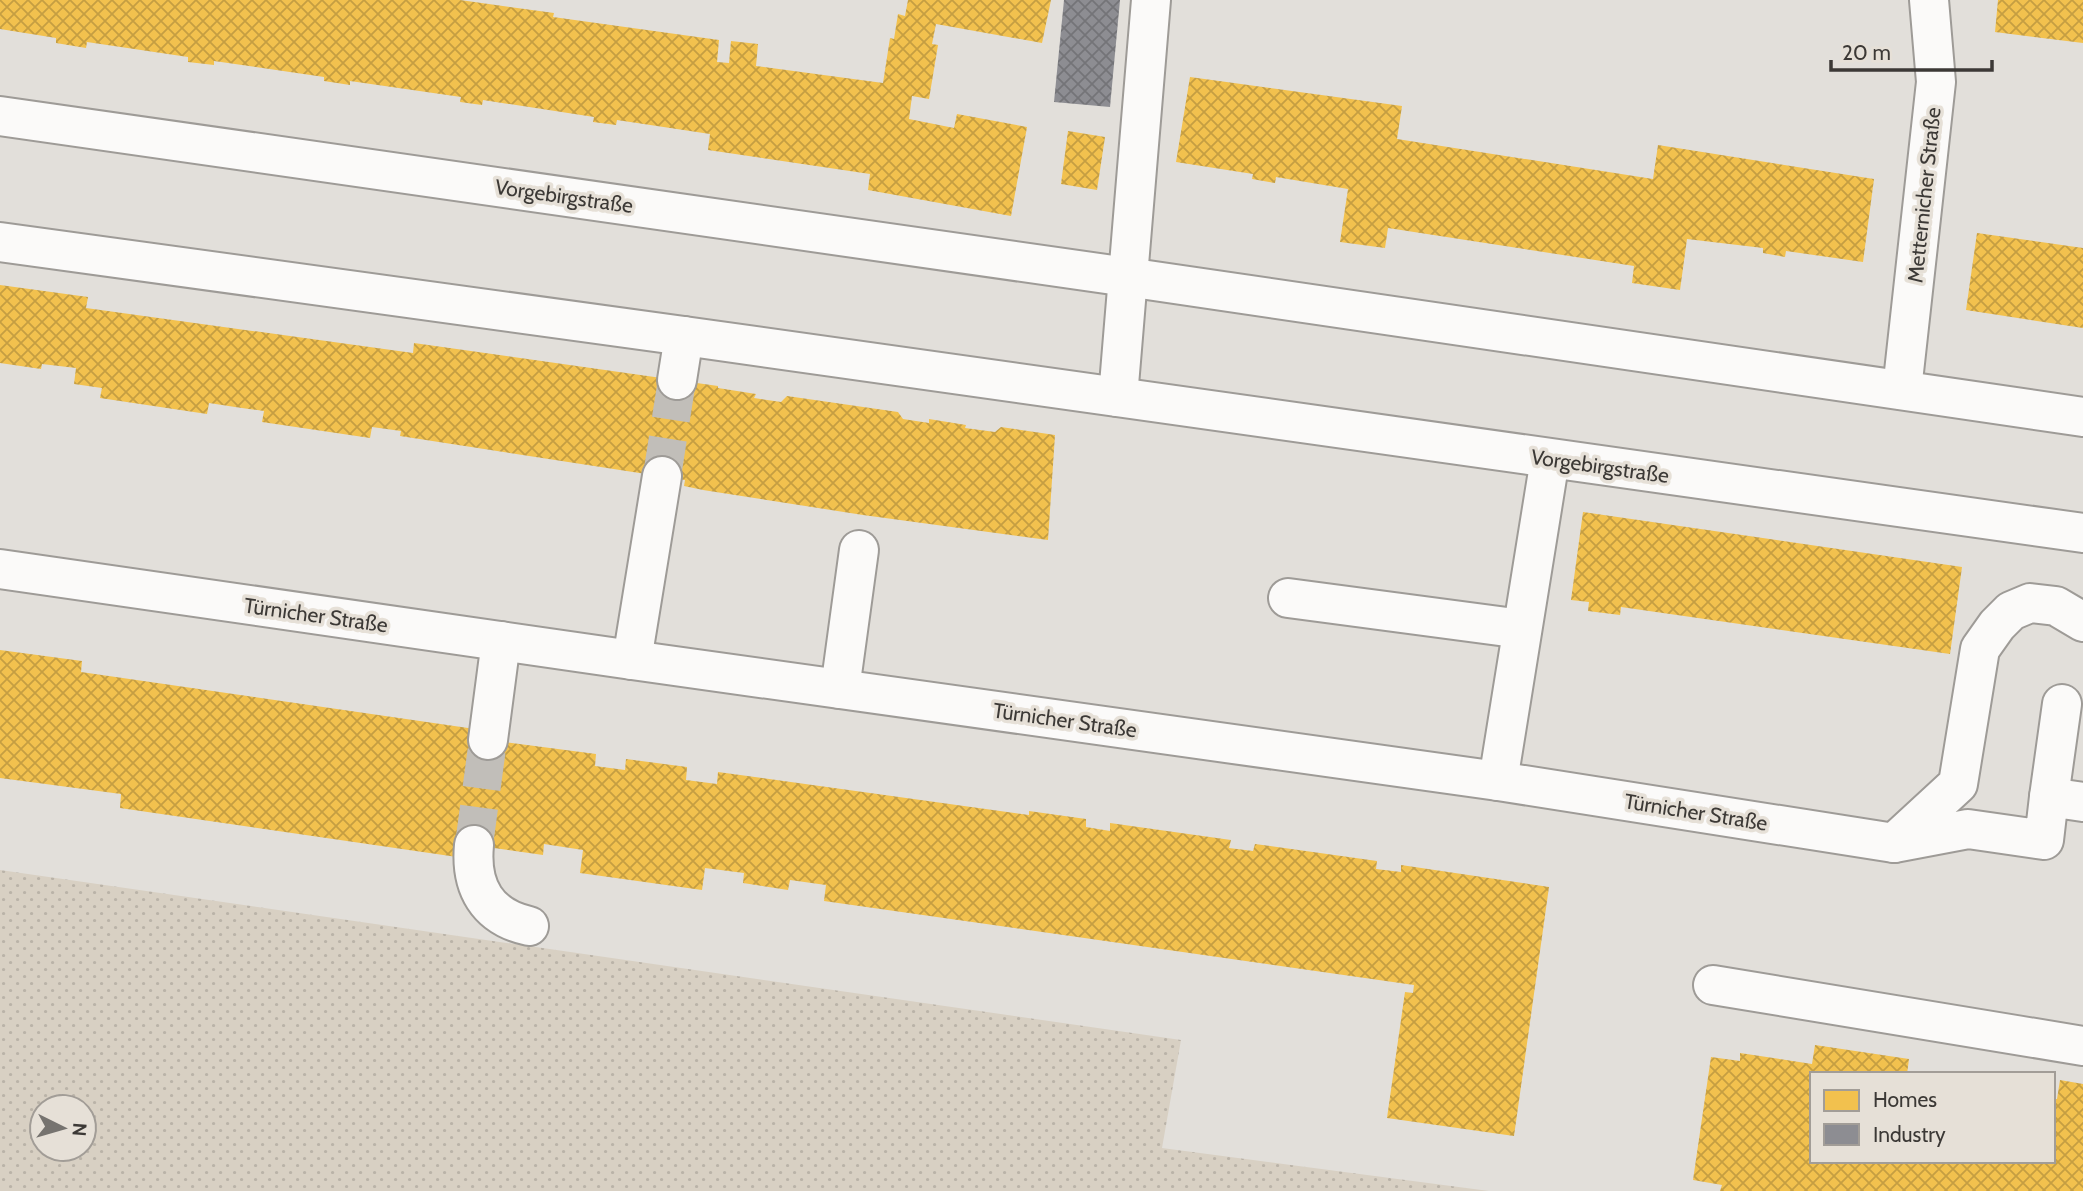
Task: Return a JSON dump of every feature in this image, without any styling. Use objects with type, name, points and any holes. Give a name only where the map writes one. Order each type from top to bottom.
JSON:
[{"type":"street","points":[[1118,397],[1151,0]]},
{"type":"street","name":"Metternicher Straße","points":[[1902,390],[1936,82],[1929,0]]},
{"type":"street","name":"Vorgebirgstraße","points":[[0,116],[2083,417]]},
{"type":"street","name":"Vorgebirgstraße","points":[[0,242],[684,335],[2083,533]]},
{"type":"street","points":[[677,380],[684,335]]},
{"type":"street","points":[[1498,781],[1550,459]]},
{"type":"street","points":[[632,660],[662,476]]},
{"type":"street","points":[[840,689],[859,550]]},
{"type":"street","name":"Türnicher Straße","points":[[0,569],[1498,781],[1894,843],[1968,829],[2044,840],[2066,800]]},
{"type":"street","points":[[1288,598],[1522,629]]},
{"type":"street","points":[[1894,843],[1958,784],[1980,649],[1997,625],[2011,611],[2030,603],[2056,606],[2083,622]]},
{"type":"street","points":[[488,740],[501,641]]},
{"type":"street","points":[[2062,704],[2066,800]]},
{"type":"street","points":[[474,845],[475,881],[484,897],[498,915],[513,923],[529,926]]},
{"type":"street","points":[[1713,985],[2083,1045]]},
{"type":"shaded area","points":[[0,870],[1181,1040],[1162,1148],[1489,1191],[0,1191]]},
{"type":"building: Homes","points":[[0,0],[460,0],[554,13],[553,17],[719,40],[717,62],[729,63],[731,41],[758,44],[756,66],[883,83],[890,38],[894,39],[898,14],[905,16],[908,0],[1051,0],[1042,43],[936,24],[932,44],[938,45],[929,99],[912,96],[909,119],[954,128],[957,114],[1027,127],[1011,216],[868,190],[870,174],[708,150],[710,134],[617,120],[616,125],[593,122],[594,117],[483,100],[482,105],[460,102],[461,97],[350,81],[350,85],[324,81],[324,77],[214,61],[214,65],[188,62],[188,57],[87,42],[86,48],[56,43],[56,38],[0,29]]},
{"type":"building: Homes","points":[[1998,0],[2083,0],[2083,43],[1995,32]]},
{"type":"building: Homes","points":[[1190,77],[1402,106],[1397,139],[1653,179],[1658,145],[1874,179],[1863,262],[1786,251],[1785,257],[1763,253],[1763,248],[1687,239],[1680,290],[1632,283],[1634,266],[1388,228],[1385,248],[1340,242],[1348,189],[1276,177],[1275,183],[1252,179],[1253,174],[1176,162]]},
{"type":"building: Homes","points":[[1068,131],[1105,137],[1097,190],[1061,184]]},
{"type":"building: Homes","points":[[1977,233],[2083,248],[2083,328],[1966,310]]},
{"type":"building: Homes","points":[[0,285],[88,297],[86,308],[413,353],[414,343],[718,386],[756,394],[754,398],[781,402],[787,396],[898,412],[903,419],[929,423],[929,419],[995,432],[1001,427],[1055,435],[1048,540],[703,490],[684,486],[685,480],[400,436],[401,431],[372,427],[370,438],[262,422],[264,411],[209,403],[207,414],[100,398],[102,388],[74,384],[76,368],[42,364],[41,369],[0,363]]},
{"type":"building: Homes","points":[[1583,512],[1962,567],[1950,654],[1621,607],[1620,615],[1588,611],[1589,602],[1571,600]]},
{"type":"building: Homes","points":[[0,650],[82,661],[81,672],[475,729],[474,738],[596,754],[595,766],[625,770],[626,759],[687,767],[686,780],[717,784],[718,772],[1029,815],[1029,811],[1086,819],[1086,827],[1110,831],[1110,823],[1231,840],[1229,848],[1253,851],[1255,844],[1377,861],[1376,869],[1401,872],[1401,865],[1549,887],[1514,1136],[1387,1118],[1405,992],[1413,993],[1414,985],[824,901],[826,885],[790,880],[788,890],[743,883],[744,873],[705,868],[702,890],[580,873],[583,850],[544,844],[543,855],[459,843],[457,857],[120,808],[121,794],[0,778]]},
{"type":"building: Homes","points":[[1815,1045],[1909,1059],[1907,1072],[1810,1072],[1810,1163],[2055,1163],[2055,1099],[2060,1080],[2083,1084],[2083,1191],[1720,1191],[1722,1185],[1693,1180],[1711,1057],[1740,1061],[1740,1053],[1812,1064]]},
{"type":"building: Industry","points":[[1064,0],[1120,0],[1110,107],[1054,102]]},
{"type":"tunnel","points":[[662,476],[677,380]]},
{"type":"tunnel","points":[[474,845],[488,740]]}]
